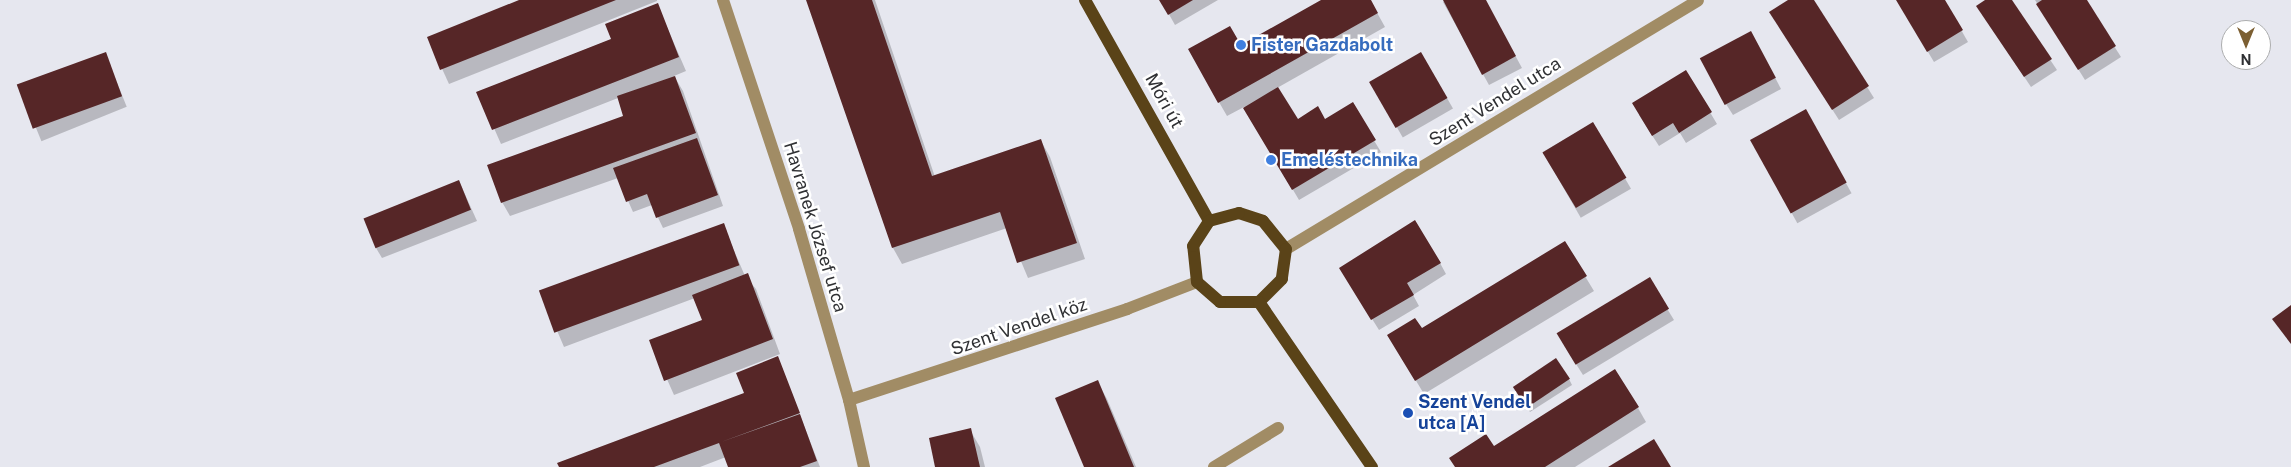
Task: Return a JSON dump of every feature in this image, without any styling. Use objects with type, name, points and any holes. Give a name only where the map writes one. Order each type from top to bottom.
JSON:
[{"type":"main road","name":"Móri út","points":[[1085,0],[1209,221]]},
{"type":"main road","points":[[1239,213],[1263,221],[1286,249],[1282,279],[1259,302],[1220,302],[1197,282],[1193,246],[1209,221],[1239,213]]},
{"type":"main road","points":[[1259,302],[1372,467]]},
{"type":"street","name":"Havranek József utca","points":[[723,0],[799,229],[849,400],[864,467]]},
{"type":"street","name":"Szent Vendel utca","points":[[1286,249],[1698,0]]},
{"type":"street","name":"Szent Vendel köz","points":[[849,400],[1109,316],[1197,282]]},
{"type":"street","points":[[1214,467],[1278,428]]},
{"type":"building","points":[[519,0],[616,0],[440,70],[427,37]]},
{"type":"building","points":[[806,0],[872,0],[932,176],[1041,139],[1077,243],[1017,263],[1000,212],[892,248]]},
{"type":"building","points":[[1159,0],[1193,0],[1168,15]]},
{"type":"building","points":[[1321,0],[1371,0],[1378,13],[1218,103],[1188,49],[1230,26],[1241,45]]},
{"type":"building","points":[[1443,0],[1486,0],[1516,56],[1482,75]]},
{"type":"building","points":[[1788,0],[1814,0],[1869,86],[1832,110],[1769,12]]},
{"type":"building","points":[[1896,0],[1945,0],[1963,30],[1927,52]]},
{"type":"building","points":[[1985,0],[2012,0],[2052,59],[2024,77],[1976,6]]},
{"type":"building","points":[[2042,0],[2087,0],[2116,46],[2078,70],[2036,4]]},
{"type":"building","points":[[658,3],[679,57],[492,130],[476,92],[611,39],[605,24]]},
{"type":"building","points":[[1751,31],[1776,78],[1725,105],[1700,58]]},
{"type":"building","points":[[106,52],[122,96],[33,129],[17,84]]},
{"type":"building","points":[[1421,52],[1448,98],[1396,128],[1369,82]]},
{"type":"building","points":[[1686,70],[1712,112],[1679,133],[1673,123],[1652,136],[1632,103]]},
{"type":"building","points":[[675,76],[696,133],[501,203],[487,165],[623,116],[617,96]]},
{"type":"building","points":[[1278,87],[1298,119],[1318,106],[1325,119],[1353,102],[1376,140],[1292,190],[1243,108]]},
{"type":"building","points":[[1806,109],[1847,182],[1791,213],[1750,140]]},
{"type":"building","points":[[1593,122],[1626,178],[1576,208],[1542,152]]},
{"type":"building","points":[[697,138],[718,195],[656,218],[647,194],[626,202],[613,168]]},
{"type":"building","points":[[459,180],[471,210],[375,248],[364,219]]},
{"type":"building","points":[[1415,220],[1441,263],[1407,283],[1414,295],[1371,320],[1339,268]]},
{"type":"building","points":[[724,223],[739,265],[554,333],[539,290]]},
{"type":"building","points":[[1565,241],[1587,276],[1415,381],[1387,335],[1415,318],[1422,328]]},
{"type":"building","points":[[748,273],[773,339],[664,381],[649,340],[702,320],[692,295]]},
{"type":"building","points":[[1650,277],[1669,309],[1576,365],[1557,333]]},
{"type":"building","points":[[2291,305],[2291,344],[2272,319]]},
{"type":"building","points":[[778,356],[800,413],[721,442],[800,414],[817,461],[800,467],[728,467],[719,443],[654,467],[559,467],[557,463],[744,393],[736,373]]},
{"type":"building","points":[[1556,358],[1570,379],[1527,408],[1513,387]]},
{"type":"building","points":[[1615,369],[1639,407],[1545,467],[1455,467],[1449,458],[1486,434],[1494,446]]},
{"type":"building","points":[[1098,380],[1134,467],[1084,467],[1055,398]]},
{"type":"building","points":[[971,428],[980,467],[935,467],[929,438]]},
{"type":"building","points":[[1654,439],[1671,467],[1608,467]]},
{"type":"place","name":"Fister Gazdabolt","points":[[1241,45]]},
{"type":"place","name":"Emeléstechnika","points":[[1271,160]]},
{"type":"place","name":"Szent Vendel utca [A]","points":[[1408,413]]}]
